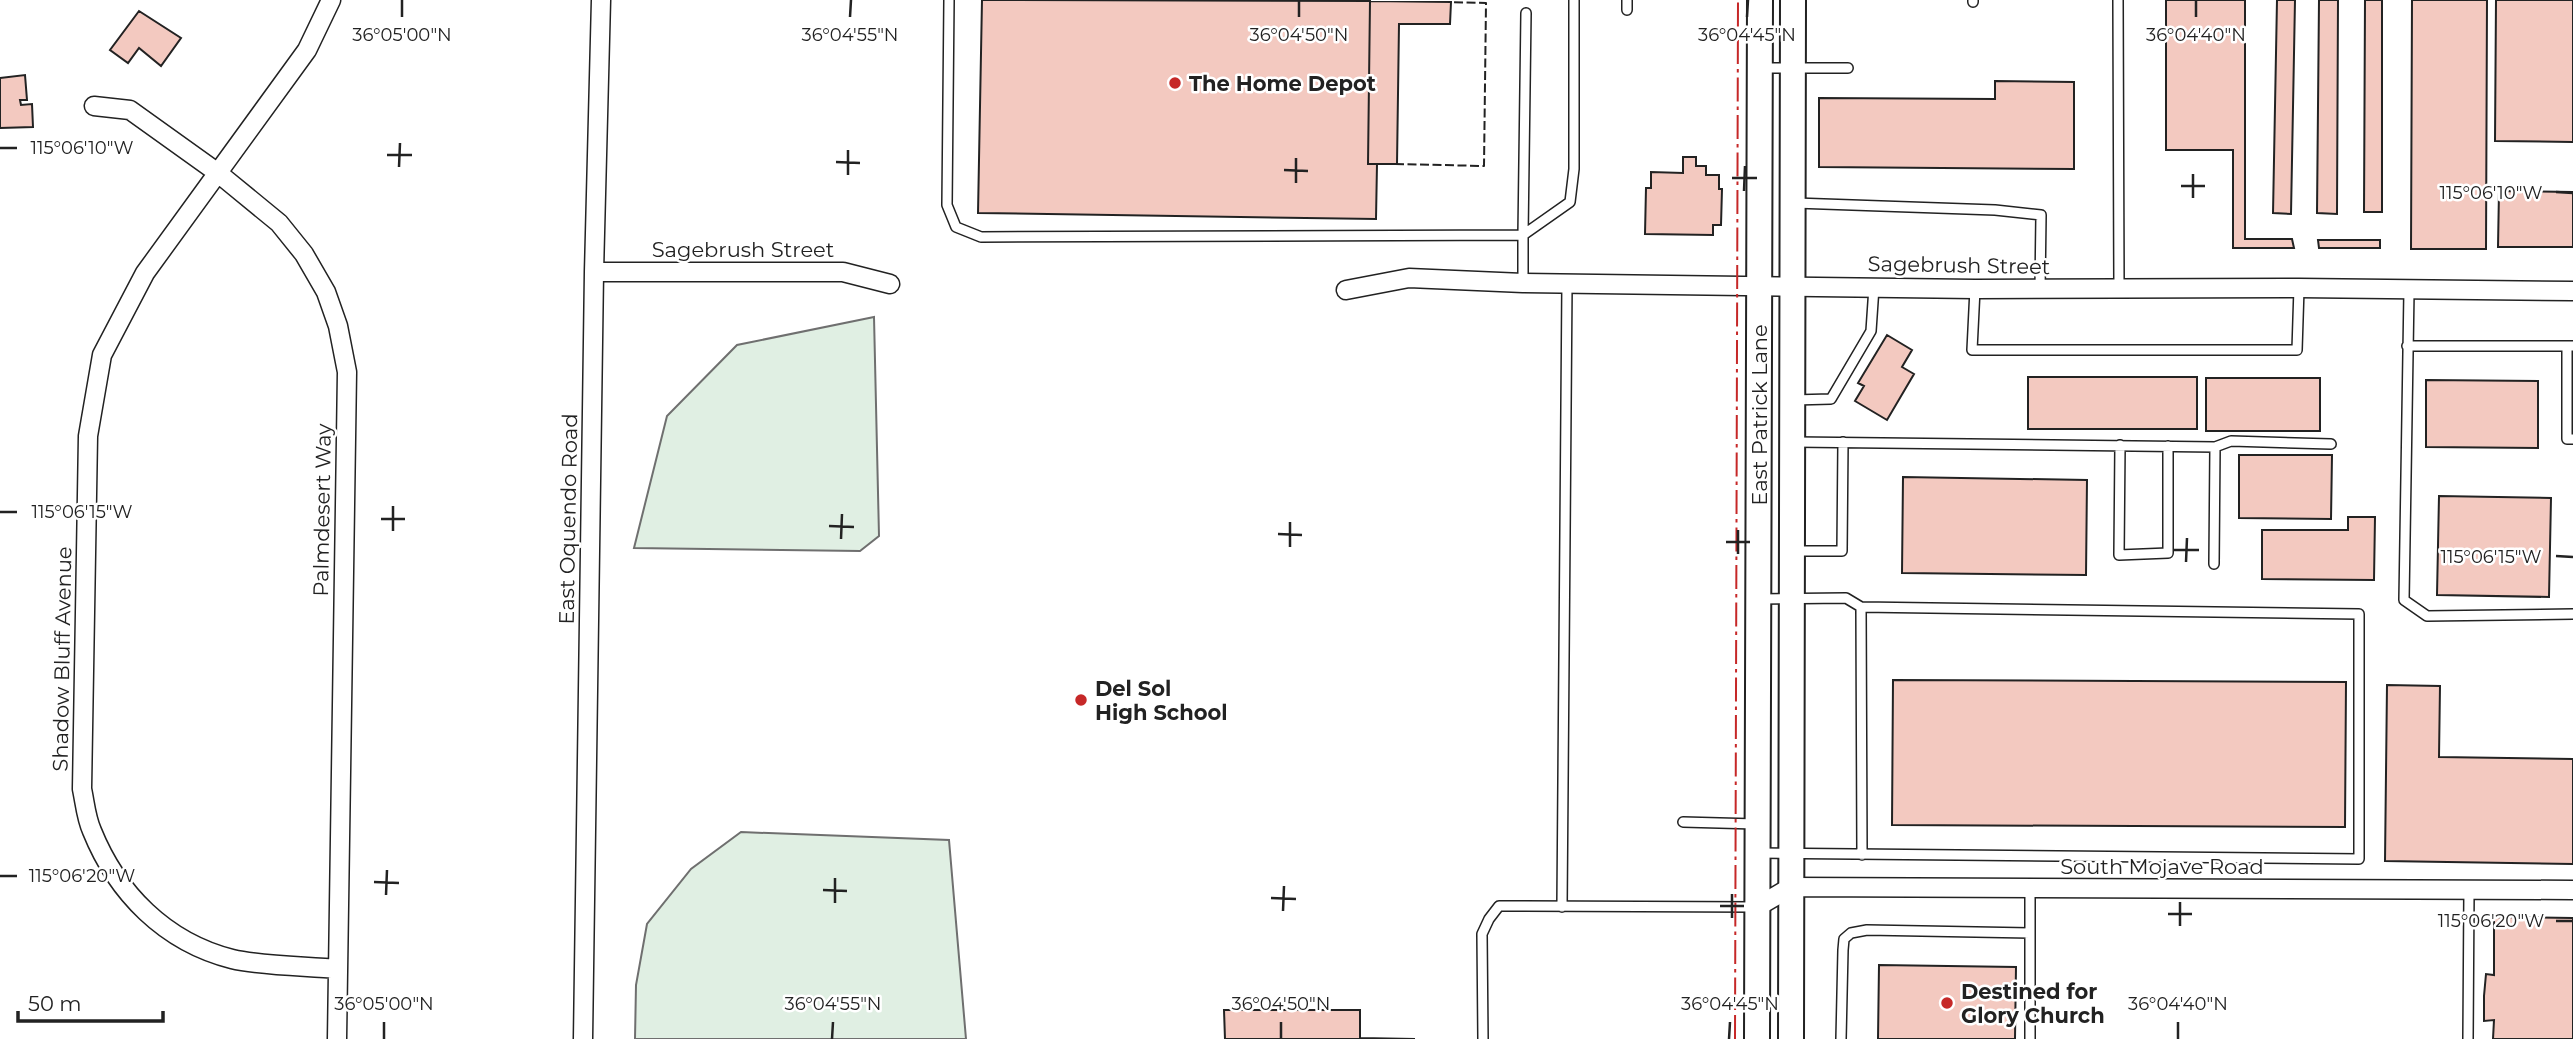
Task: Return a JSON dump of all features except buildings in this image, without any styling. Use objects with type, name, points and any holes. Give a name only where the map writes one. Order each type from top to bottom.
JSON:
[{"type":"main road","name":"East Patrick Lane","points":[[1757,1039],[1760,0]]},
{"type":"main road","name":"East Patrick Lane","points":[[1791,1039],[1793,0]]},
{"type":"street","name":"Shadow Bluff Avenue","points":[[331,0],[307,51],[145,273],[102,355],[89,436],[82,789],[90,828],[106,862],[131,898],[159,924],[195,947],[233,959],[338,969]]},
{"type":"street","name":"East Oquendo Road","points":[[583,1039],[594,272],[601,0]]},
{"type":"street","name":"Palmdesert Way","points":[[94,106],[130,110],[218,173],[279,223],[304,254],[326,292],[338,326],[347,372],[337,1039]]},
{"type":"street","name":"Sagebrush Street","points":[[594,272],[844,272],[890,284]]},
{"type":"street","name":"Sagebrush Street","points":[[1346,290],[1409,278],[1523,284],[2040,290],[2300,288],[2573,291]]},
{"type":"street","points":[[1757,907],[1791,887]]},
{"type":"street","name":"South Mojave Road","points":[[1791,887],[2573,890]]},
{"type":"lane","points":[[949,0],[947,205],[956,228],[981,237],[1523,235],[1570,202],[1574,169],[1574,0]]},
{"type":"lane","points":[[2118,0],[2119,289]]},
{"type":"lane","points":[[1523,284],[1526,13]]},
{"type":"lane","points":[[1759,68],[1848,68]]},
{"type":"lane","points":[[1792,203],[1982,209],[2041,215],[2040,290]]},
{"type":"lane","points":[[1562,907],[1567,283]]},
{"type":"lane","points":[[1791,400],[1831,399],[1871,331],[1875,287]]},
{"type":"lane","points":[[1975,289],[1972,350],[2297,350],[2300,288]]},
{"type":"lane","points":[[2409,291],[2404,600],[2427,617],[2573,614]]},
{"type":"lane","points":[[2407,346],[2570,346],[2567,439],[2573,439]]},
{"type":"lane","points":[[1791,442],[2215,447],[2231,441],[2331,444]]},
{"type":"lane","points":[[1791,551],[1842,551],[1843,442]]},
{"type":"lane","points":[[2120,445],[2119,555],[2168,553],[2168,446]]},
{"type":"lane","points":[[2214,564],[2215,447]]},
{"type":"lane","points":[[1758,853],[2359,859],[2359,614],[1861,607],[1846,598],[1759,599]]},
{"type":"lane","points":[[1861,607],[1862,855]]},
{"type":"lane","points":[[1683,822],[1758,824]]},
{"type":"lane","points":[[2030,888],[2030,1039]]},
{"type":"lane","points":[[2468,1039],[2469,890]]},
{"type":"lane","points":[[1483,1039],[1482,934],[1499,906],[1757,907]]},
{"type":"lane","points":[[1841,1039],[1844,939],[1851,933],[1867,930],[2030,933]]},
{"type":"green space","points":[[874,317],[879,536],[860,551],[634,548],[667,416],[737,345]]},
{"type":"green space","points":[[741,832],[949,840],[966,1039],[635,1039],[636,985],[647,924],[691,869]]},
{"type":"fence","points":[[1395,164],[1484,166],[1486,3],[1448,2]]},
{"type":"power","points":[[1735,1039],[1738,0]]},
{"type":"place","name":"The Home Depot","points":[[1175,83]]},
{"type":"place","name":"Del Sol High School","points":[[1081,700]]},
{"type":"place","name":"Destined for Glory Church","points":[[1947,1003]]}]
